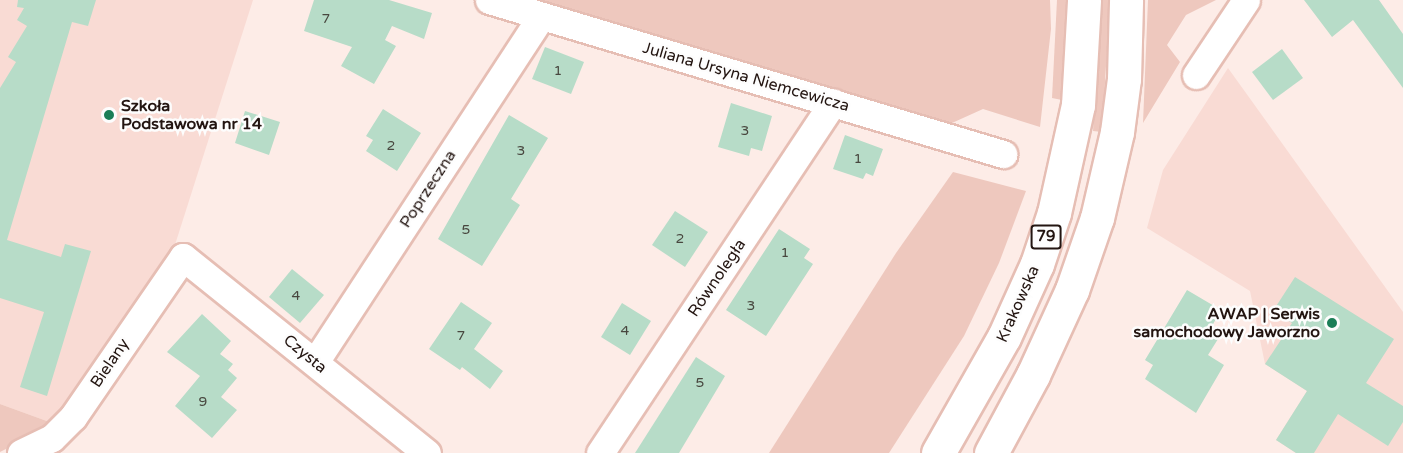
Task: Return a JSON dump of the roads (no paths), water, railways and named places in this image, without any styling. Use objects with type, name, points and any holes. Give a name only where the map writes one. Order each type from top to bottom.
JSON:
[{"type":"main road","name":"Krakowska","points":[[938,453],[1004,337],[1037,264],[1054,213],[1078,105],[1084,0]]},
{"type":"main road","name":"79","points":[[991,453],[1068,301],[1097,218],[1117,132],[1124,79],[1126,0]]},
{"type":"street","name":"Juliana Ursyna Niemcewicza","points":[[489,0],[1003,154]]},
{"type":"street","points":[[1196,75],[1245,0]]},
{"type":"street","name":"Poprzeczna","points":[[315,362],[541,16]]},
{"type":"street","name":"Równoległa","points":[[600,453],[833,102]]},
{"type":"street","name":"Czysta","points":[[183,257],[427,453]]},
{"type":"street","name":"Bielany","points":[[21,453],[52,438],[73,417],[183,257]]},
{"type":"place","name":"Szkoła Podstawowa nr 14","points":[[109,115]]},
{"type":"place","name":"AWAP | Serwis samochodowy Jaworzno","points":[[1332,323]]}]
